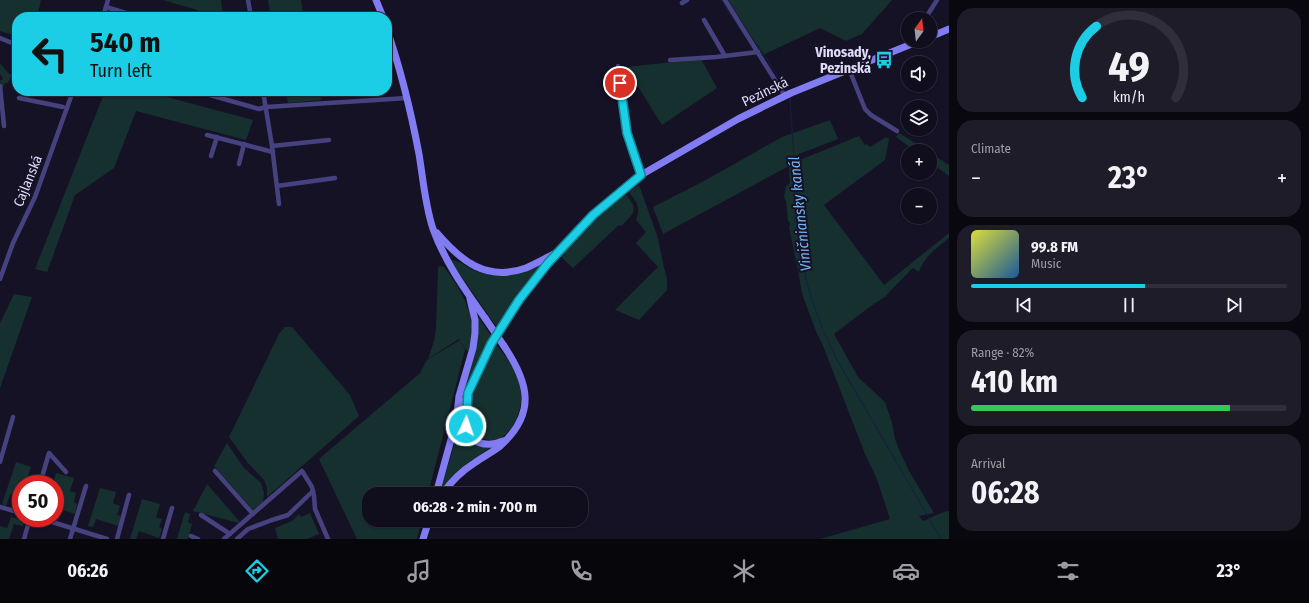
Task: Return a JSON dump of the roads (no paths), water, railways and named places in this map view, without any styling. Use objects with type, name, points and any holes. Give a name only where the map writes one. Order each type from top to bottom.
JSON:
[{"type":"main road","points":[[376,0],[381,12]]},
{"type":"main road","points":[[937,34],[949,29]]},
{"type":"main road","name":"Pezinská","points":[[455,425],[491,344],[513,309],[529,286],[593,215],[641,175],[698,141],[788,94],[849,69],[901,45]]},
{"type":"main road","points":[[392,47],[407,98],[433,228],[446,259],[504,346],[520,373],[525,395],[524,408],[521,418],[508,437],[498,447],[464,470],[447,487]]},
{"type":"main road","points":[[433,228],[460,258],[477,267],[489,270],[503,272],[524,268],[559,252]]},
{"type":"main road","points":[[438,487],[455,425],[459,396],[473,348],[475,320],[469,295]]},
{"type":"main road","points":[[468,393],[466,426],[471,436],[478,442],[486,445],[497,443],[508,437]]},
{"type":"main road","points":[[423,539],[427,527]]},
{"type":"street","points":[[105,12],[108,0]]},
{"type":"street","points":[[248,0],[250,12]]},
{"type":"street","points":[[682,3],[687,0]]},
{"type":"street","points":[[725,0],[758,52],[788,94]]},
{"type":"street","points":[[929,12],[937,0]]},
{"type":"street","points":[[106,8],[121,12]]},
{"type":"street","points":[[704,20],[725,56]]},
{"type":"street","points":[[0,38],[12,43]]},
{"type":"street","points":[[670,60],[758,52]]},
{"type":"street","points":[[618,66],[627,133],[641,175]]},
{"type":"street","points":[[849,69],[865,109],[871,115],[896,131]]},
{"type":"street","points":[[0,86],[4,126]]},
{"type":"street","name":"Cajlanská","points":[[0,279],[13,242],[35,197],[71,96]]},
{"type":"street","points":[[214,96],[259,109],[266,107],[407,98]]},
{"type":"street","points":[[264,96],[273,152],[279,204]]},
{"type":"street","points":[[19,98],[63,107]]},
{"type":"street","points":[[207,135],[273,152]]},
{"type":"street","points":[[211,156],[217,137]]},
{"type":"street","points":[[272,146],[329,140]]},
{"type":"street","points":[[239,164],[244,144]]},
{"type":"street","points":[[277,186],[335,178]]},
{"type":"street","points":[[0,462],[13,417]]},
{"type":"street","points":[[43,475],[49,453],[66,472]]},
{"type":"street","points":[[215,471],[253,514]]},
{"type":"street","points":[[224,539],[302,471],[314,491],[315,509],[328,539]]},
{"type":"street","points":[[70,539],[86,486]]},
{"type":"street","points":[[237,539],[248,529],[288,515],[314,491]]},
{"type":"street","points":[[117,539],[129,495]]},
{"type":"street","points":[[0,507],[12,510]]},
{"type":"street","points":[[163,539],[172,508]]},
{"type":"street","points":[[201,515],[230,534]]},
{"type":"street","points":[[64,525],[107,539]]},
{"type":"street","points":[[24,539],[27,527]]},
{"type":"street","points":[[191,536],[198,539]]},
{"type":"waterway","name":"Viničniansky kanál","points":[[721,0],[746,38]]},
{"type":"waterway","name":"Viničniansky kanál","points":[[756,45],[758,45],[787,91]]},
{"type":"waterway","name":"Viničniansky kanál","points":[[790,98],[800,249],[807,283],[814,306],[836,358],[941,539]]},
{"type":"place","name":"Vinosady, Pezinská","points":[[884,60]]}]
